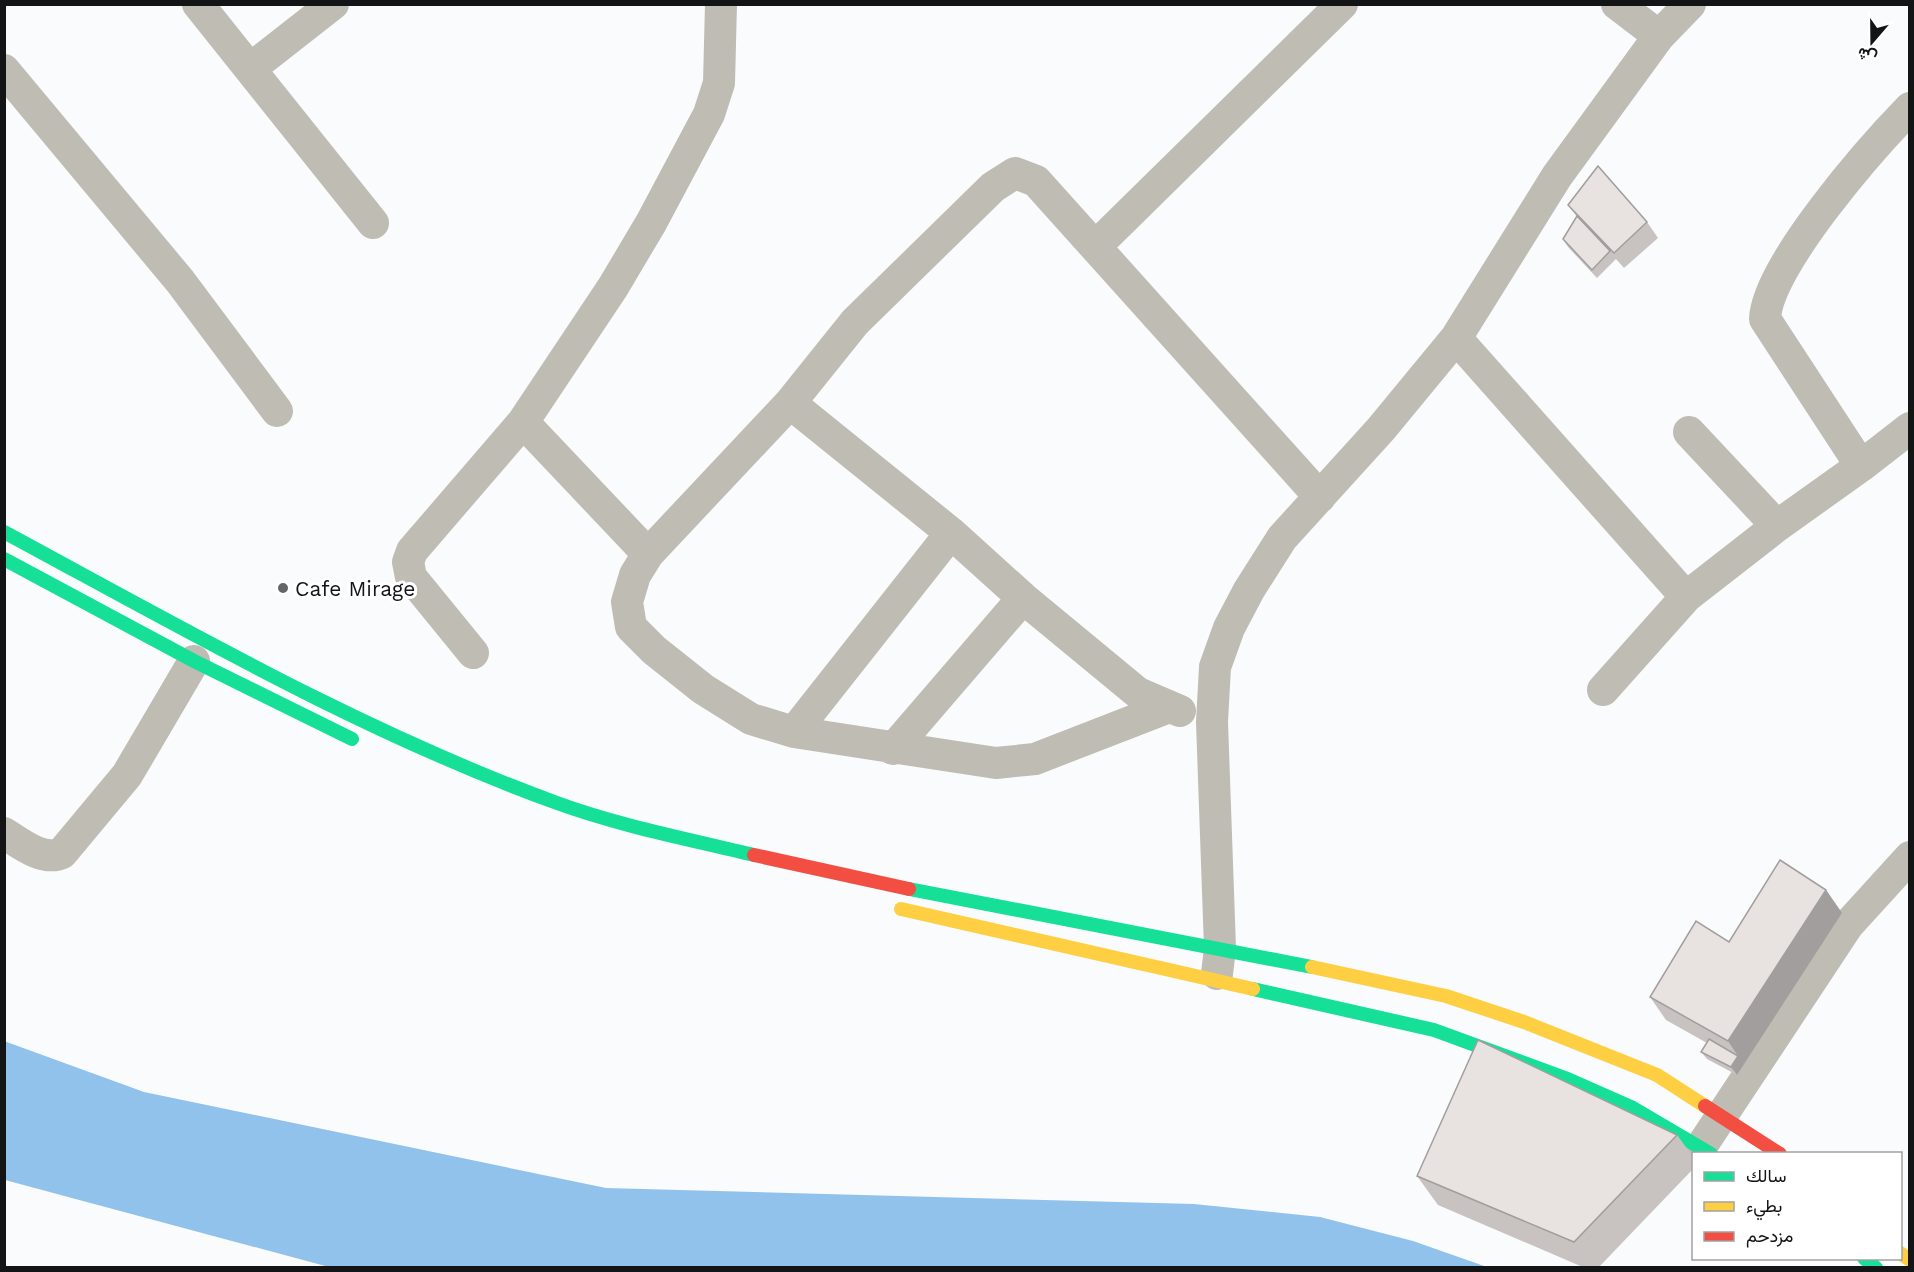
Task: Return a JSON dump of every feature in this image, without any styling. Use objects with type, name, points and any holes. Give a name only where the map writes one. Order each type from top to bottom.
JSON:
[{"type":"main road","points":[[4,532],[352,715],[458,765],[558,804],[639,827],[851,878],[1220,948],[1446,996],[1524,1022],[1657,1075],[1777,1152]]},
{"type":"main road","points":[[4,559],[194,661],[360,743]]},
{"type":"main road","points":[[886,906],[1434,1030],[1565,1078],[1633,1108],[1706,1150]]},
{"type":"street","points":[[198,4],[373,223]]},
{"type":"street","points":[[250,69],[333,4]]},
{"type":"street","points":[[473,653],[411,577],[408,562],[412,551],[523,422],[614,286],[651,223],[709,114],[719,83],[719,18],[722,4]]},
{"type":"street","points":[[1096,246],[1342,4]]},
{"type":"street","points":[[1617,4],[1659,36]]},
{"type":"street","points":[[1217,981],[1220,948],[1212,722],[1215,667],[1229,628],[1249,590],[1282,538],[1381,429],[1456,338],[1557,176],[1659,36],[1690,4]]},
{"type":"street","points":[[4,69],[180,281],[277,411]]},
{"type":"street","points":[[1861,466],[1766,319],[1766,304],[1775,283],[1828,203],[1910,108]]},
{"type":"street","points":[[1169,707],[1035,759],[996,763],[794,732],[751,719],[703,689],[654,650],[631,627],[627,602],[635,575],[648,554],[790,403],[855,322],[993,187],[1015,173],[1036,181],[1320,497]]},
{"type":"street","points":[[1456,338],[1686,597]]},
{"type":"street","points":[[790,403],[951,533],[1023,598],[1138,693],[1212,722]]},
{"type":"street","points":[[523,422],[648,554]]},
{"type":"street","points":[[1603,690],[1686,597],[1777,526],[1910,428]]},
{"type":"street","points":[[1689,432],[1777,526]]},
{"type":"street","points":[[794,732],[951,533]]},
{"type":"street","points":[[893,749],[1023,598]]},
{"type":"street","points":[[4,833],[44,855],[55,856],[62,853],[127,775],[194,661]]},
{"type":"street","points":[[1706,1150],[1723,1116],[1848,925],[1910,857]]},
{"type":"water","points":[[4,1041],[144,1092],[606,1188],[1194,1204],[1320,1217],[1413,1241],[1487,1267],[329,1267],[5,1180]]},
{"type":"building","points":[[1598,166],[1647,222],[1614,253],[1568,205]]},
{"type":"building","points":[[1577,216],[1610,251],[1592,270],[1563,239]]},
{"type":"building","points":[[1780,860],[1826,890],[1728,1041],[1650,997],[1696,921],[1729,942]]},
{"type":"building","points":[[1709,1039],[1738,1056],[1731,1067],[1701,1052]]},
{"type":"building","points":[[1478,1040],[1677,1135],[1574,1242],[1417,1176]]},
{"type":"traffic: fast","points":[[4,532],[276,678],[414,745],[557,803],[605,819],[754,855]]},
{"type":"traffic: fast","points":[[4,559],[194,661],[352,739]]},
{"type":"traffic: fast","points":[[909,889],[1312,967]]},
{"type":"traffic: fast","points":[[1253,989],[1434,1030],[1565,1078],[1633,1108],[1708,1152]]},
{"type":"traffic: fast","points":[[1866,1260],[1876,1268]]},
{"type":"traffic: slow","points":[[901,909],[1253,989]]},
{"type":"traffic: slow","points":[[1312,967],[1446,996],[1524,1022],[1657,1075],[1705,1106]]},
{"type":"traffic: slow","points":[[1902,1254],[1910,1260]]},
{"type":"traffic: jam","points":[[754,855],[909,889]]},
{"type":"traffic: jam","points":[[1705,1106],[1777,1152]]},
{"type":"place","name":"Cafe Mirage","points":[[283,588]]}]
